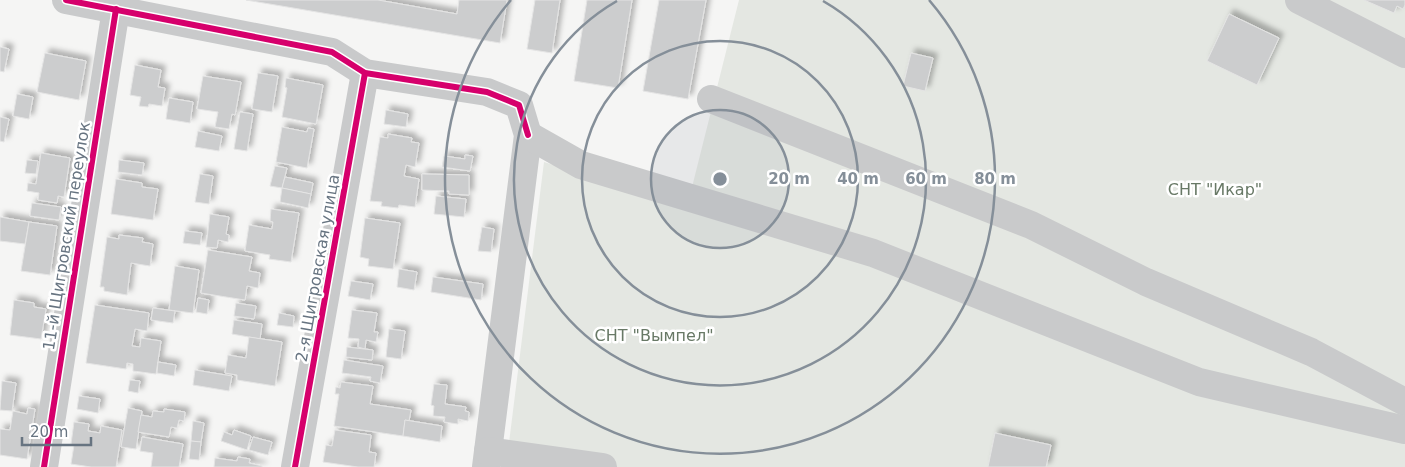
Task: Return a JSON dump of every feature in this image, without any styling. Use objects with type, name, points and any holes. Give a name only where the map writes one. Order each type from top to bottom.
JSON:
[{"type":"street","points":[[66,0],[332,52],[365,73],[487,92],[519,105],[528,135],[487,459],[603,467]]},
{"type":"street","points":[[1300,0],[1405,54]]},
{"type":"street","name":"11-й Щигровский переулок","points":[[44,467],[116,9]]},
{"type":"street","name":"2-я Щигровская улица","points":[[295,467],[365,73]]},
{"type":"street","points":[[711,99],[1031,225],[1146,282],[1312,352],[1405,402]]},
{"type":"street","points":[[528,135],[581,165],[873,253],[1199,382],[1405,430]]},
{"type":"green space","name":"СНТ \"Икар\"","points":[[739,0],[1405,0],[1405,467],[506,467],[544,162],[687,207]]},
{"type":"building","points":[[246,0],[378,0],[457,14],[459,0],[507,0],[500,43]]},
{"type":"building","points":[[535,0],[560,0],[552,53],[527,49]]},
{"type":"building","points":[[587,0],[632,0],[618,88],[574,81]]},
{"type":"building","points":[[659,0],[706,0],[688,99],[643,91]]},
{"type":"building","points":[[1364,0],[1405,0],[1405,5],[1403,9],[1397,6],[1394,13]]},
{"type":"building","points":[[1229,14],[1279,38],[1257,85],[1207,61]]},
{"type":"building","points":[[0,47],[9,49],[4,72],[0,71]]},
{"type":"building","points":[[45,53],[86,61],[79,100],[37,92]]},
{"type":"building","points":[[911,53],[933,58],[925,91],[903,86]]},
{"type":"building","points":[[135,65],[161,70],[158,87],[165,88],[162,106],[149,104],[148,107],[139,106],[141,97],[130,95]]},
{"type":"building","points":[[258,73],[278,76],[272,112],[252,109]]},
{"type":"building","points":[[203,76],[241,82],[235,115],[232,114],[229,129],[215,127],[218,112],[197,109]]},
{"type":"building","points":[[286,78],[323,85],[316,124],[282,117],[287,88],[285,87]]},
{"type":"building","points":[[17,94],[33,97],[29,119],[13,116]]},
{"type":"building","points":[[169,98],[193,102],[190,123],[166,119]]},
{"type":"building","points":[[386,110],[408,114],[406,127],[384,124]]},
{"type":"building","points":[[240,112],[253,114],[247,151],[234,149]]},
{"type":"building","points":[[0,117],[9,119],[4,142],[0,141]]},
{"type":"building","points":[[282,127],[307,132],[308,128],[314,129],[307,168],[276,162]]},
{"type":"building","points":[[198,131],[222,136],[219,151],[195,147]]},
{"type":"building","points":[[388,134],[412,138],[411,142],[419,143],[415,167],[406,165],[404,176],[419,179],[415,207],[399,205],[398,208],[381,206],[382,202],[370,201],[380,137],[388,138]]},
{"type":"building","points":[[41,153],[70,158],[64,197],[58,196],[57,203],[38,200],[39,193],[27,191],[28,183],[36,184]]},
{"type":"building","points":[[465,155],[473,156],[470,171],[442,167],[444,156],[465,159]]},
{"type":"building","points":[[27,160],[38,161],[36,174],[25,173]]},
{"type":"building","points":[[119,160],[144,163],[142,175],[118,172]]},
{"type":"building","points":[[275,166],[287,168],[282,188],[270,186]]},
{"type":"building","points":[[200,174],[213,176],[209,204],[195,202]]},
{"type":"building","points":[[422,174],[469,175],[469,195],[449,194],[449,191],[422,190]]},
{"type":"building","points":[[285,177],[313,183],[311,194],[282,188]]},
{"type":"building","points":[[116,179],[142,183],[142,187],[158,189],[153,220],[111,214]]},
{"type":"building","points":[[282,188],[311,194],[308,208],[280,202]]},
{"type":"building","points":[[436,196],[466,199],[464,217],[434,214]]},
{"type":"building","points":[[32,203],[61,207],[59,220],[30,216]]},
{"type":"building","points":[[271,209],[299,213],[291,262],[269,259],[270,255],[245,251],[249,225],[272,229],[273,222],[270,221]]},
{"type":"building","points":[[210,214],[229,217],[226,234],[229,235],[228,242],[218,240],[217,248],[206,247]]},
{"type":"building","points":[[0,217],[29,222],[25,244],[0,241]]},
{"type":"building","points":[[365,218],[400,223],[393,269],[368,266],[369,259],[360,257]]},
{"type":"building","points":[[29,222],[57,226],[50,275],[21,271]]},
{"type":"building","points":[[482,227],[494,229],[491,252],[478,251]]},
{"type":"building","points":[[185,231],[202,233],[200,245],[183,243]]},
{"type":"building","points":[[119,235],[143,238],[142,242],[153,244],[150,266],[131,263],[127,295],[104,291],[104,287],[100,287],[107,237],[119,239]]},
{"type":"building","points":[[208,250],[252,257],[249,271],[260,273],[258,288],[247,286],[245,300],[201,293]]},
{"type":"building","points":[[175,266],[199,270],[193,313],[169,310]]},
{"type":"building","points":[[399,269],[417,272],[414,290],[397,287]]},
{"type":"building","points":[[433,277],[483,284],[481,300],[431,292]]},
{"type":"building","points":[[351,281],[373,284],[370,300],[348,296]]},
{"type":"building","points":[[198,298],[209,300],[207,314],[196,312]]},
{"type":"building","points":[[14,300],[34,303],[34,307],[46,309],[41,339],[10,335]]},
{"type":"building","points":[[236,303],[256,306],[254,319],[234,316]]},
{"type":"building","points":[[95,305],[149,313],[147,331],[135,329],[132,346],[140,347],[141,338],[161,341],[156,374],[133,371],[133,364],[127,363],[126,369],[86,363]]},
{"type":"building","points":[[153,308],[175,311],[173,323],[151,320]]},
{"type":"building","points":[[352,310],[377,313],[374,332],[378,332],[376,342],[366,340],[365,349],[358,347],[359,339],[348,338]]},
{"type":"building","points":[[279,313],[294,316],[293,327],[277,325]]},
{"type":"building","points":[[234,320],[262,324],[260,339],[232,334]]},
{"type":"building","points":[[389,329],[405,331],[401,359],[386,357]]},
{"type":"building","points":[[249,337],[282,342],[275,386],[237,380],[237,375],[225,373],[228,355],[246,358]]},
{"type":"building","points":[[347,347],[373,350],[372,360],[346,357]]},
{"type":"building","points":[[344,360],[383,366],[380,383],[370,381],[371,377],[342,373]]},
{"type":"building","points":[[158,362],[176,365],[174,376],[157,373]]},
{"type":"building","points":[[195,370],[232,376],[229,391],[193,385]]},
{"type":"building","points":[[130,380],[140,381],[138,393],[128,391]]},
{"type":"building","points":[[2,381],[16,383],[12,411],[0,410]]},
{"type":"building","points":[[341,382],[373,386],[370,404],[411,410],[409,421],[405,420],[403,436],[334,426],[339,394],[335,394],[336,387],[340,388]]},
{"type":"building","points":[[434,384],[447,385],[445,404],[466,407],[465,411],[469,412],[468,421],[458,419],[458,424],[444,422],[445,417],[433,416],[434,406],[431,405]]},
{"type":"building","points":[[79,396],[100,399],[98,413],[77,409]]},
{"type":"building","points":[[28,408],[35,409],[27,459],[0,455],[0,429],[10,430],[13,411],[27,414]]},
{"type":"building","points":[[128,408],[142,411],[136,449],[121,447]]},
{"type":"building","points":[[164,409],[185,412],[184,421],[179,420],[177,428],[171,427],[169,437],[138,432],[141,415],[152,417],[153,411],[164,412]]},
{"type":"building","points":[[405,420],[442,426],[440,442],[403,436]]},
{"type":"building","points":[[193,421],[204,423],[201,442],[191,441]]},
{"type":"building","points":[[74,422],[89,424],[88,431],[100,433],[101,426],[122,430],[116,467],[91,467],[71,464],[74,445],[71,444]]},
{"type":"building","points":[[234,430],[251,436],[247,450],[221,441],[224,432],[232,435]]},
{"type":"building","points":[[335,430],[371,435],[369,452],[376,453],[374,467],[358,467],[323,462],[326,445],[332,446]]},
{"type":"building","points":[[995,433],[1051,445],[1046,467],[988,467]]},
{"type":"building","points":[[142,437],[183,444],[179,467],[151,467],[153,453],[140,451]]},
{"type":"building","points":[[253,437],[272,442],[268,455],[249,450]]},
{"type":"building","points":[[191,441],[201,442],[199,460],[189,459]]},
{"type":"building","points":[[238,457],[250,459],[249,463],[262,467],[214,467],[215,458],[237,461]]},
{"type":"cycle path","points":[[66,0],[332,52],[365,73],[487,92],[519,105],[528,135]]},
{"type":"cycle path","points":[[44,467],[116,9]]},
{"type":"cycle path","points":[[295,467],[365,73]]},
{"type":"park label","name":"СНТ \"Вымпел\"","points":[[654,335]]}]
